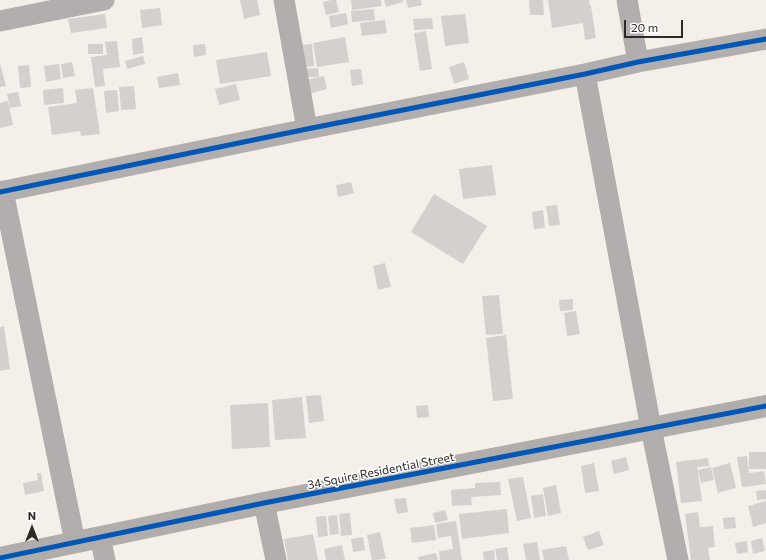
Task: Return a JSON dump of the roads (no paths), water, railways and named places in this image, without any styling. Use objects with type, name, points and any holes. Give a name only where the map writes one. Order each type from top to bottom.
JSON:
[{"type":"street","points":[[0,21],[104,0]]},
{"type":"street","points":[[284,0],[307,129]]},
{"type":"street","points":[[627,0],[638,62]]},
{"type":"street","points":[[75,542],[2,192],[638,62],[766,39]]},
{"type":"street","points":[[585,74],[651,428],[678,560]]},
{"type":"street","name":"34 Squire Residential Street","points":[[0,558],[264,503],[766,406]]},
{"type":"street","points":[[264,503],[276,560]]},
{"type":"street","points":[[100,537],[105,560]]}]
